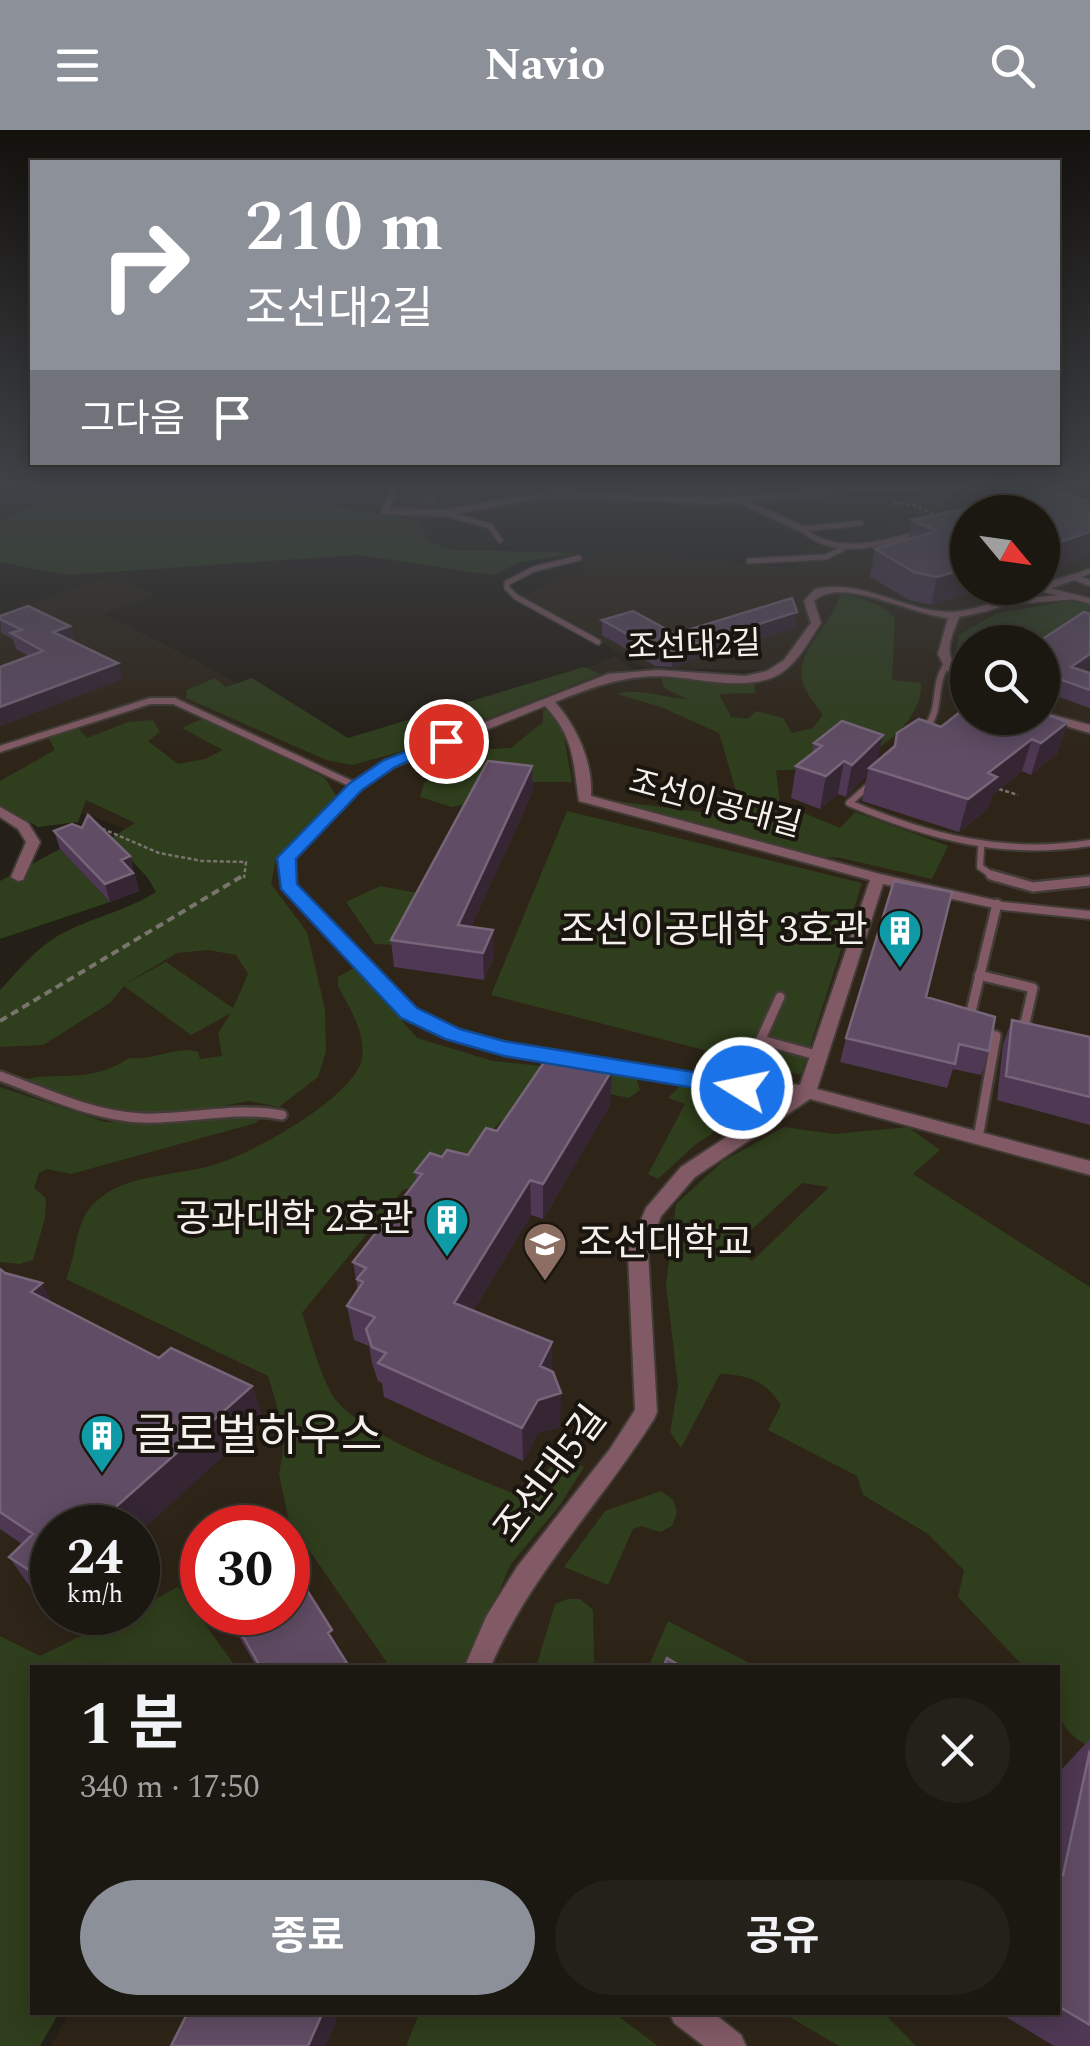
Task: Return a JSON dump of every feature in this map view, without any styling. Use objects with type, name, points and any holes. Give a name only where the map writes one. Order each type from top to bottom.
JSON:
[{"type":"street","points":[[1074,577],[1090,583]]},
{"type":"street","name":"조선대2길","points":[[1060,582],[1074,577]]},
{"type":"street","name":"조선대2길","points":[[808,1092],[742,1088],[504,1048],[453,1034],[409,1013],[284,881],[286,858],[356,786],[390,764],[547,701],[619,675],[745,679],[772,674],[788,662],[814,628],[810,597],[828,588],[855,588],[908,610],[954,616],[989,605]]},
{"type":"street","points":[[950,669],[941,651],[954,616]]},
{"type":"street","name":"조선이공대길","points":[[547,701],[564,718],[587,785],[584,798],[878,878],[997,904],[1090,915]]},
{"type":"street","points":[[1060,719],[1090,728]]},
{"type":"street","points":[[0,812],[23,826],[32,842],[18,877]]},
{"type":"street","points":[[878,878],[808,1092],[1090,1168]]},
{"type":"street","name":"조선대5길","points":[[478,1665],[495,1626],[526,1576],[618,1456],[646,1412],[638,1252],[653,1213],[688,1172],[808,1092]]},
{"type":"street","points":[[689,2015],[730,2046]]},
{"type":"lane","points":[[523,573],[508,583],[516,598],[598,642]]},
{"type":"lane","points":[[1074,577],[1084,573]]},
{"type":"lane","points":[[1060,594],[1090,600]]},
{"type":"lane","points":[[1060,598],[1070,597]]},
{"type":"lane","points":[[919,734],[940,708],[940,674],[946,666]]},
{"type":"lane","points":[[0,749],[150,700],[174,702],[356,786]]},
{"type":"lane","points":[[883,773],[849,803],[926,835],[981,848],[1043,850],[1090,844]]},
{"type":"lane","points":[[981,848],[980,867],[998,878],[1050,887],[1090,881]]},
{"type":"lane","points":[[997,904],[967,1028],[996,1036],[1023,1032],[1040,1036]]},
{"type":"lane","points":[[980,975],[1032,988],[1023,1032]]},
{"type":"lane","points":[[756,1050],[780,997]]},
{"type":"lane","points":[[978,1138],[996,1036]]},
{"type":"lane","points":[[760,1040],[820,1056]]},
{"type":"lane","points":[[0,1076],[112,1115],[174,1118],[248,1108],[282,1115]]},
{"type":"path","points":[[999,789],[1018,795]]},
{"type":"path","points":[[0,1021],[244,878],[246,862],[212,863],[174,856],[132,844],[100,825],[83,828]]},
{"type":"shaded area","name":"조선대학교","points":[[584,573],[950,573],[950,605],[1060,605],[1060,573],[1090,573],[1090,2046],[51,2046],[67,2015],[1060,2015],[1060,1665],[53,1665],[0,1640],[0,1037],[180,876],[121,827],[0,786],[0,614],[111,575],[155,595],[104,614],[205,665],[350,749],[373,752],[616,656],[642,678],[765,681],[789,670],[645,668],[524,597],[557,577]]},
{"type":"green space","points":[[840,594],[870,602],[895,618],[892,680],[921,683],[920,695],[901,729],[868,755],[828,767],[776,770],[780,803],[840,828],[855,812],[948,846],[932,879],[841,858],[805,856],[615,801],[708,813],[741,808],[719,733],[661,707],[617,694],[642,692],[687,699],[664,688],[661,678],[755,681],[755,693],[719,694],[731,717],[748,719],[756,711],[783,718],[792,733],[813,728],[823,715],[806,689],[801,669]]},
{"type":"green space","points":[[1060,602],[1090,604],[1090,630],[1060,638],[1060,625],[976,625],[997,613]]},
{"type":"green space","points":[[584,667],[601,674],[407,750],[352,765],[326,760],[186,698],[187,690],[215,678],[226,687],[252,678],[348,738]]},
{"type":"green space","points":[[543,710],[553,711],[562,726],[572,782],[488,782],[474,803],[452,807],[420,797],[424,783],[468,750],[511,748],[543,722]]},
{"type":"green space","points":[[204,718],[325,778],[337,797],[276,859],[271,884],[307,932],[325,1009],[326,1052],[318,1077],[279,1107],[249,1101],[185,1113],[112,1111],[24,1079],[90,1074],[129,1058],[182,1050],[198,1052],[200,1059],[222,1056],[218,1033],[231,1013],[191,1035],[124,986],[110,1003],[43,1045],[0,1047],[0,990],[32,956],[64,932],[156,892],[111,838],[135,823],[86,800],[78,822],[38,827],[0,805],[0,781],[55,750],[48,737],[77,727],[87,738],[128,722],[153,720],[160,732],[148,741],[178,764],[205,759],[223,750],[182,728]],"holes":[[[208,950],[236,955],[248,974],[233,1008],[166,962],[123,985],[177,953]]]},
{"type":"green space","points":[[567,811],[862,883],[801,1075],[491,995]]},
{"type":"green space","points":[[60,849],[110,902],[0,939],[0,881]]},
{"type":"green space","points":[[380,886],[423,894],[398,945],[375,944],[346,902]]},
{"type":"green space","points":[[352,969],[360,971],[417,1038],[493,1061],[628,1075],[637,1080],[640,1090],[629,1098],[556,1083],[537,1085],[451,1172],[402,1191],[302,1313],[331,1393],[364,1424],[389,1438],[519,1496],[562,1457],[584,1467],[560,1505],[511,1564],[467,1665],[389,1665],[310,1551],[310,1505],[286,1505],[279,1474],[283,1450],[280,1416],[268,1376],[66,1279],[85,1215],[100,1198],[125,1184],[210,1166],[249,1151],[298,1123],[341,1090],[355,1073],[363,1049],[359,1030],[338,986],[338,977]]},
{"type":"green space","points":[[680,1086],[709,1087],[738,1106],[732,1121],[696,1144],[658,1179],[648,1174],[685,1104],[668,1098]]},
{"type":"green space","points":[[0,1087],[105,1122],[202,1122],[254,1113],[261,1118],[256,1123],[71,1174],[47,1169],[39,1173],[34,1188],[46,1198],[45,1218],[33,1260],[20,1264],[0,1262]]},
{"type":"green space","points":[[784,1127],[834,1134],[908,1127],[940,1150],[913,1174],[1090,1287],[1090,1747],[1063,1723],[1060,1665],[1022,1665],[958,1597],[964,1570],[928,1534],[863,1495],[857,1476],[768,1430],[781,1405],[762,1384],[720,1374],[681,1448],[670,1432],[678,1386],[666,1285],[676,1204],[723,1161]],"holes":[[[802,1183],[829,1187],[752,1261],[733,1247]]]},
{"type":"green space","points":[[661,1491],[673,1500],[677,1512],[672,1526],[660,1532],[641,1526],[633,1529],[608,1585],[564,1567],[605,1511]]},
{"type":"green space","points":[[178,1587],[180,1635],[213,1635],[235,1665],[30,1665],[30,2015],[58,2015],[40,2046],[0,2046],[0,1636],[40,1656],[83,1635],[160,1635],[160,1596]]},
{"type":"green space","points":[[580,1599],[593,1610],[592,1665],[537,1665],[555,1604]]},
{"type":"green space","points":[[668,1621],[753,1665],[649,1665]]},
{"type":"green space","points":[[419,2015],[617,2015],[658,2046],[406,2046]]},
{"type":"green space","points":[[786,2015],[885,2015],[916,2046],[839,2046]]},
{"type":"building","points":[[792,598],[797,612],[673,651],[656,650],[602,620],[633,611],[675,634]]},
{"type":"building","points":[[28,606],[70,626],[53,632],[118,663],[0,707],[0,667],[43,651],[11,633],[22,630],[0,619]]},
{"type":"building","points":[[1084,612],[1090,614],[1090,654],[1071,667],[1090,673],[1090,690],[1060,679],[1060,628]]},
{"type":"building","points":[[919,719],[941,727],[950,720],[950,735],[1051,735],[1041,743],[1032,739],[988,773],[997,777],[968,799],[869,768],[895,746],[897,733]]},
{"type":"building","points":[[842,721],[883,735],[852,765],[844,761],[826,776],[796,766],[822,746],[814,743]]},
{"type":"building","points":[[488,761],[532,766],[458,925],[493,930],[483,953],[391,940]]},
{"type":"building","points":[[88,815],[130,856],[121,860],[133,873],[105,884],[54,831],[72,824],[82,828]]},
{"type":"building","name":"조선이공대학 3호관","points":[[894,881],[952,892],[926,997],[995,1017],[989,1051],[959,1044],[955,1064],[846,1038]]},
{"type":"building","points":[[1012,1020],[1090,1037],[1090,1097],[1006,1076]]},
{"type":"building","name":"공과대학 2호관","points":[[556,1052],[612,1070],[543,1184],[530,1180],[454,1303],[552,1342],[540,1366],[553,1372],[561,1393],[538,1400],[522,1428],[378,1363],[386,1353],[372,1347],[366,1329],[375,1317],[347,1306],[363,1282],[357,1279],[366,1268],[353,1262],[422,1174],[415,1172],[430,1153],[442,1157],[447,1150],[468,1155],[486,1128],[497,1131],[547,1058]]},
{"type":"building","name":"글로벌하우스","points":[[0,1269],[42,1283],[31,1292],[159,1358],[171,1348],[252,1386],[118,1505],[30,1505],[30,1532],[0,1512]]},
{"type":"building","name":"글로벌하우스","points":[[30,1537],[30,1571],[9,1557]]},
{"type":"building","points":[[310,1595],[348,1665],[259,1665],[242,1635],[310,1635]]},
{"type":"building","points":[[1090,1750],[1090,2025],[1060,2007],[1060,1873],[1063,1875]]},
{"type":"building","points":[[186,2015],[322,2015],[308,2046],[171,2046]]},
{"type":"place","name":"조선이공대학 3호관","points":[[900,969]]},
{"type":"place","name":"공과대학 2호관","points":[[447,1258]]},
{"type":"place","name":"조선대학교","points":[[545,1282]]},
{"type":"place","name":"글로벌하우스","points":[[102,1474]]},
{"type":"route","points":[[446,741],[390,764],[356,786],[286,858],[284,881],[409,1013],[453,1034],[504,1048],[742,1088]]}]
